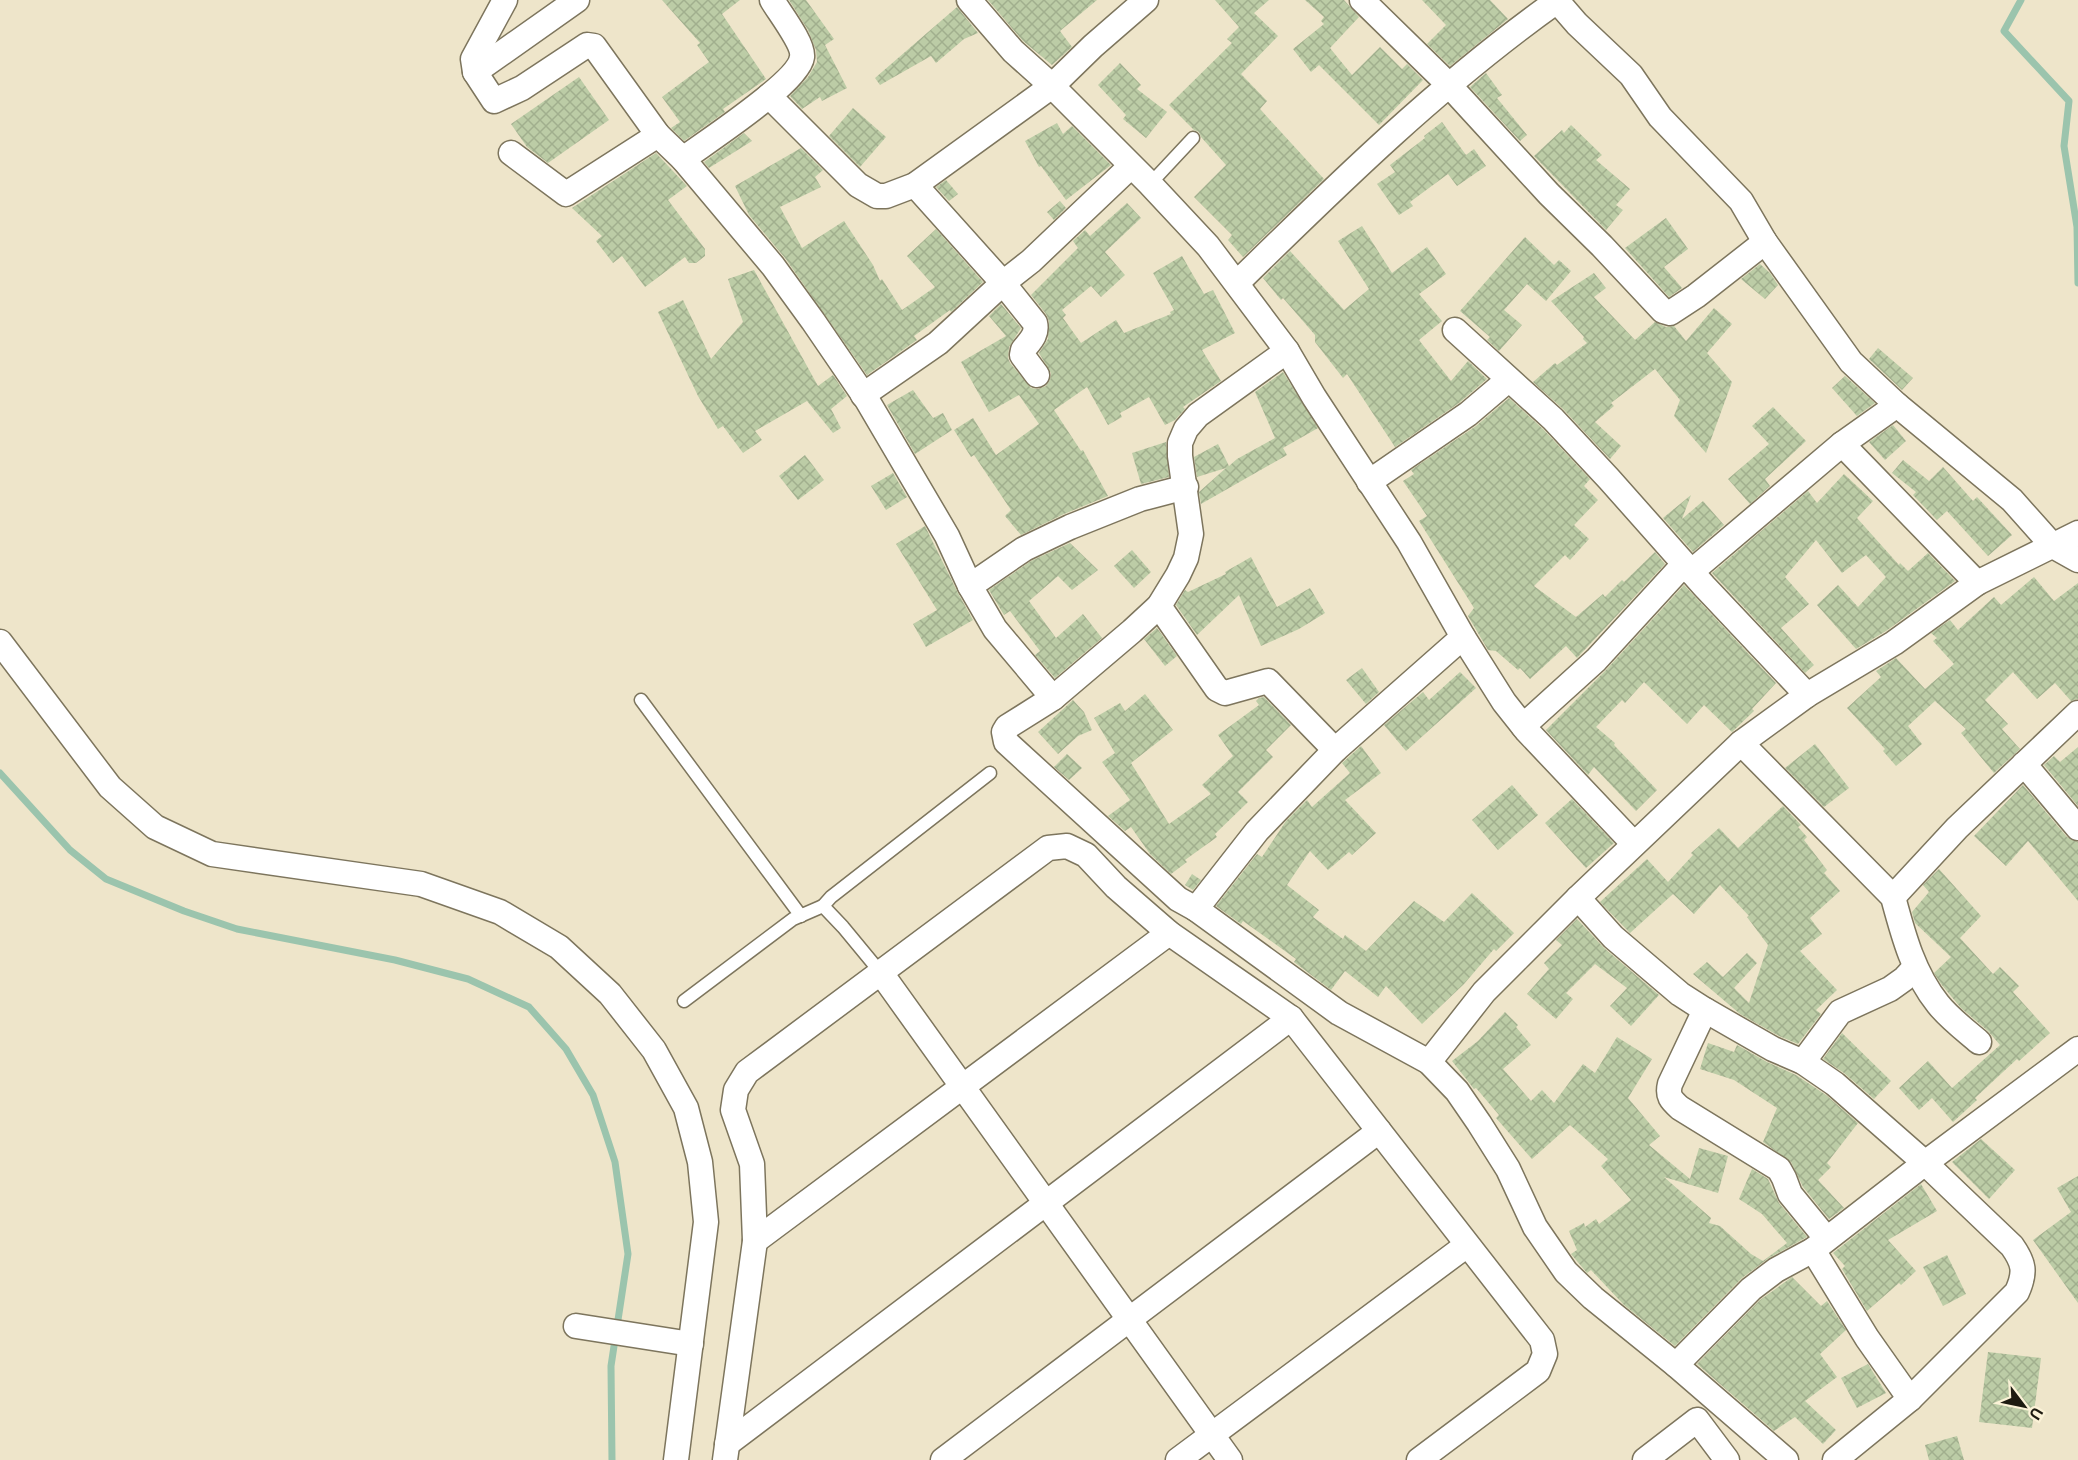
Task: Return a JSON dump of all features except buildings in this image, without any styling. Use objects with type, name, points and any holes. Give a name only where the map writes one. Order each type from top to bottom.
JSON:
[{"type":"street","points":[[505,0],[473,59],[475,72],[494,101],[522,88],[582,48],[591,44],[597,50],[658,135],[683,159],[773,266],[813,321],[863,395],[947,536],[970,586],[995,629],[1053,698]]},
{"type":"street","points":[[475,72],[576,0]]},
{"type":"street","points":[[683,159],[769,96],[796,70],[802,58],[801,47],[772,0]]},
{"type":"street","points":[[969,0],[1013,51],[1052,86],[1208,246],[1287,351],[1409,542],[1463,637],[1504,702],[1523,726],[1634,844]]},
{"type":"street","points":[[769,96],[845,173],[867,191],[878,196],[886,196],[915,185],[1052,86],[1093,46],[1146,0]]},
{"type":"street","points":[[1362,0],[1448,84],[1549,194],[1663,311],[1670,313],[1688,302],[1765,242]]},
{"type":"street","points":[[1237,283],[1347,176],[1448,84],[1557,0],[1577,24],[1631,75],[1660,117],[1741,201],[1765,242],[1851,362],[1897,405],[2012,500],[2053,546],[2078,560]]},
{"type":"street","points":[[511,153],[566,195],[658,135]]},
{"type":"street","points":[[863,395],[938,343],[1003,283],[1031,261],[1131,166]]},
{"type":"street","points":[[915,185],[1003,283],[1035,323],[1036,330],[1033,338],[1023,350],[1022,355],[1037,375]]},
{"type":"street","points":[[1455,330],[1553,419],[1807,695]]},
{"type":"street","points":[[1287,351],[1198,415],[1186,429],[1180,443],[1180,456],[1191,534],[1186,558],[1178,576],[1159,606],[1053,698],[1007,728],[1004,732],[1006,742],[1178,899],[1196,909],[1340,1013],[1429,1062],[1457,1091],[1479,1123],[1508,1168],[1536,1227],[1566,1272],[1593,1298],[1676,1365],[1786,1460]]},
{"type":"street","points":[[1369,482],[1468,414],[1508,380]]},
{"type":"street","points":[[1523,726],[1596,660],[1688,568],[1842,444],[1897,405]]},
{"type":"street","points":[[1842,444],[1977,583]]},
{"type":"street","points":[[970,586],[1024,549],[1070,527],[1140,499],[1186,487]]},
{"type":"street","points":[[1429,1062],[1484,992],[1578,898],[1741,743],[1807,695],[1894,643],[1977,583],[2078,533]]},
{"type":"street","points":[[1159,606],[1217,689],[1225,693],[1268,681],[1335,750]]},
{"type":"street","points":[[1196,909],[1257,831],[1335,750],[1463,637]]},
{"type":"street","points":[[0,642],[110,787],[155,827],[212,854],[422,884],[500,912],[559,947],[610,994],[654,1050],[686,1108],[700,1162],[706,1222],[676,1460]]},
{"type":"street","points":[[1893,897],[1957,828],[2078,713]]},
{"type":"street","points":[[1741,743],[1893,897],[1915,967],[1939,1005],[1978,1042]]},
{"type":"street","points":[[2024,764],[2078,828]]},
{"type":"street","points":[[726,1452],[755,1241],[752,1164],[733,1110],[736,1090],[747,1072],[1048,848],[1067,846],[1086,855],[1116,887],[1169,933],[1291,1018],[1542,1340],[1545,1354],[1538,1371],[1419,1460]]},
{"type":"street","points":[[1578,898],[1613,937],[1680,994],[1773,1049],[1803,1062],[1835,1084],[1925,1163],[2012,1246],[2022,1261],[2022,1280],[2017,1292],[1910,1399],[1835,1460]]},
{"type":"street","points":[[755,1241],[1169,933]]},
{"type":"street","points":[[1803,1062],[1840,1012],[1890,989],[1915,967]]},
{"type":"street","points":[[881,973],[1230,1460]]},
{"type":"street","points":[[1705,1010],[1670,1084],[1669,1097],[1680,1108],[1779,1169],[1867,1338],[1910,1399]]},
{"type":"street","points":[[726,1452],[1046,1203],[1291,1018]]},
{"type":"street","points":[[1676,1365],[1750,1289],[1819,1244],[2078,1049]]},
{"type":"street","points":[[943,1460],[1379,1131]]},
{"type":"street","points":[[1178,1460],[1467,1245]]},
{"type":"street","points":[[576,1326],[691,1344]]},
{"type":"street","points":[[1645,1460],[1697,1420],[1727,1460]]},
{"type":"lane","points":[[1150,184],[1193,138]]},
{"type":"lane","points":[[641,700],[801,916]]},
{"type":"lane","points":[[684,1001],[793,919],[823,906],[831,897],[990,773]]},
{"type":"lane","points":[[823,906],[881,973]]},
{"type":"waterway","points":[[2021,0],[2004,31],[2069,101],[2064,146],[2077,227],[2078,283]]},
{"type":"waterway","points":[[0,773],[70,850],[106,879],[184,911],[237,929],[395,960],[468,979],[529,1007],[566,1049],[593,1095],[615,1162],[628,1254],[611,1366],[612,1460]]}]
